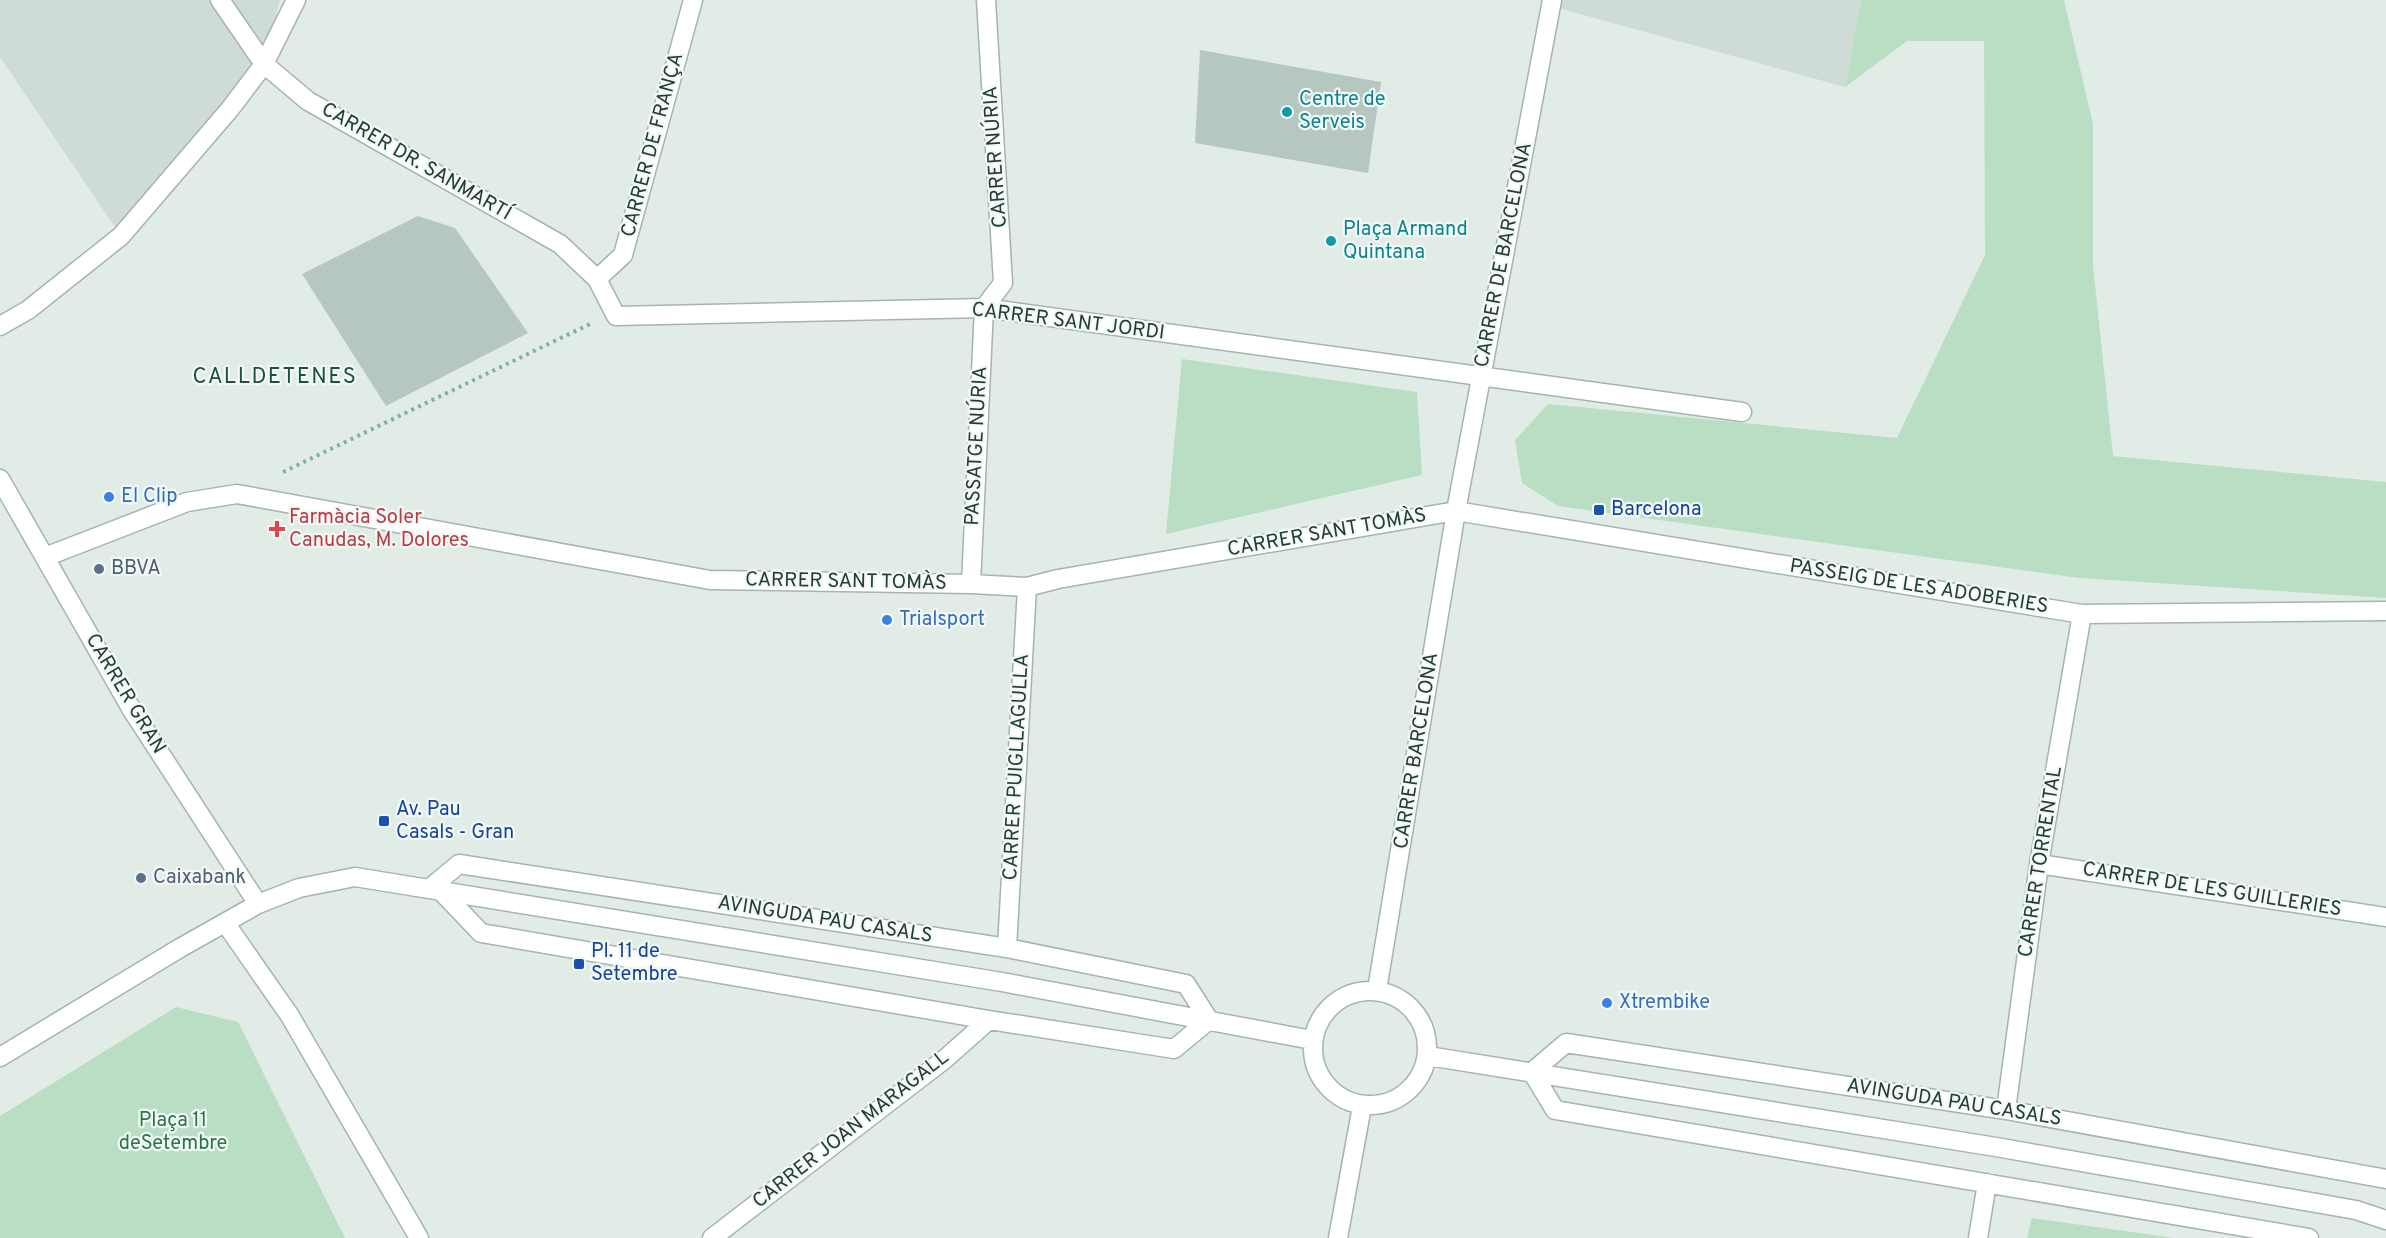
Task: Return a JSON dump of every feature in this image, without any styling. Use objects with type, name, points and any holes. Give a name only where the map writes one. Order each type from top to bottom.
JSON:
[{"type":"street","name":"CARRER DR. SANMARTÍ","points":[[220,0],[264,64],[308,101],[560,244],[597,279],[616,315]]},
{"type":"street","points":[[0,326],[28,310],[121,236],[230,109],[264,64],[296,0]]},
{"type":"street","name":"CARRER DE FRANÇA","points":[[597,279],[623,255],[693,0]]},
{"type":"street","name":"CARRER NÚRIA","points":[[984,308],[1004,284],[986,0]]},
{"type":"street","name":"CARRER DE BARCELONA","points":[[1456,511],[1552,0]]},
{"type":"street","name":"CARRER SANT JORDI","points":[[616,315],[984,308],[1480,378]]},
{"type":"street","name":"PASSATGE NÚRIA","points":[[971,584],[984,308]]},
{"type":"street","points":[[1480,378],[1742,412]]},
{"type":"street","name":"CARRER GRAN","points":[[0,479],[5,501],[45,557],[132,710],[258,904]]},
{"type":"street","name":"CARRER SANT TOMÀS","points":[[45,557],[188,502],[237,494],[710,580],[1027,587],[1058,579],[1456,511]]},
{"type":"street","name":"PASSEIG DE LES ADOBERIES","points":[[1456,511],[2082,614],[2386,611]]},
{"type":"street","name":"CARRER BARCELONA","points":[[1377,990],[1456,511]]},
{"type":"street","name":"CARRER PUIGLLAGULLA","points":[[1007,948],[1027,587]]},
{"type":"street","name":"CARRER TORRENTAL","points":[[2006,1110],[2039,864],[2082,614]]},
{"type":"street","name":"AVINGUDA PAU CASALS","points":[[435,890],[459,864],[1007,948],[1186,984],[1209,1020]]},
{"type":"street","name":"CARRER DE LES GUILLERIES","points":[[2039,864],[2386,917]]},
{"type":"street","name":"AVINGUDA PAU CASALS","points":[[0,1057],[180,948],[258,904],[299,888],[356,877],[1002,982],[1312,1040]]},
{"type":"street","points":[[435,890],[481,933],[989,1020],[1174,1049],[1209,1020]]},
{"type":"street","points":[[226,924],[290,1016],[419,1238]]},
{"type":"street","points":[[1377,990],[1405,1002],[1424,1026],[1428,1056],[1417,1084],[1392,1102],[1362,1106],[1334,1094],[1316,1070],[1312,1040],[1324,1012],[1347,994],[1377,990]]},
{"type":"street","name":"CARRER JOAN MARAGALL","points":[[712,1238],[945,1059],[989,1020]]},
{"type":"street","name":"AVINGUDA PAU CASALS","points":[[1532,1072],[1566,1043],[2006,1110],[2386,1179]]},
{"type":"street","name":"AVINGUDA PAU CASALS","points":[[1428,1056],[1996,1147],[2356,1210],[2386,1212]]},
{"type":"street","points":[[1532,1072],[1555,1110],[2309,1238]]},
{"type":"street","points":[[1338,1238],[1362,1106]]},
{"type":"street","points":[[1978,1238],[1987,1183]]},
{"type":"street","name":"AVINGUDA PAU CASALS","points":[[2356,1210],[2386,1220]]},
{"type":"path","points":[[279,474],[593,323],[616,315]]},
{"type":"shaded area","points":[[0,0],[280,0],[264,64],[121,236],[0,57]]},
{"type":"shaded area","points":[[1553,0],[1861,0],[1845,87],[1551,6]]},
{"type":"green space","points":[[1861,0],[2064,0],[2093,124],[2093,265],[2113,456],[2386,482],[2386,598],[2079,578],[1558,506],[1522,483],[1515,440],[1548,404],[1897,438],[1985,255],[1984,41],[1907,41],[1845,87]]},
{"type":"green space","points":[[1182,359],[1417,392],[1422,475],[1166,534]]},
{"type":"green space","name":"Plaça 11 deSetembre","points":[[176,1007],[238,1022],[345,1238],[0,1238],[0,1116]]},
{"type":"green space","points":[[2032,1218],[2174,1238],[2027,1238]]},
{"type":"building","name":"Centre de Serveis","points":[[1200,50],[1381,82],[1368,173],[1195,143]]},
{"type":"building","points":[[418,216],[455,228],[528,333],[386,406],[302,274]]},
{"type":"place","name":"Centre de Serveis","points":[[1287,112]]},
{"type":"place","name":"Plaça Armand Quintana","points":[[1331,241]]},
{"type":"place","name":"El Clip","points":[[109,497]]},
{"type":"place","name":"Barcelona","points":[[1599,510]]},
{"type":"place","name":"Farmàcia Soler Canudas, M. Dolores","points":[[277,529]]},
{"type":"place","name":"BBVA","points":[[99,569]]},
{"type":"place","name":"Trialsport","points":[[887,620]]},
{"type":"place","name":"Av. Pau Casals - Gran","points":[[384,821]]},
{"type":"place","name":"Caixabank","points":[[141,878]]},
{"type":"place","name":"Pl. 11 de Setembre","points":[[579,964]]},
{"type":"place","name":"Xtrembike","points":[[1607,1003]]},
{"type":"district","name":"CALLDETENES","points":[[275,377]]}]
